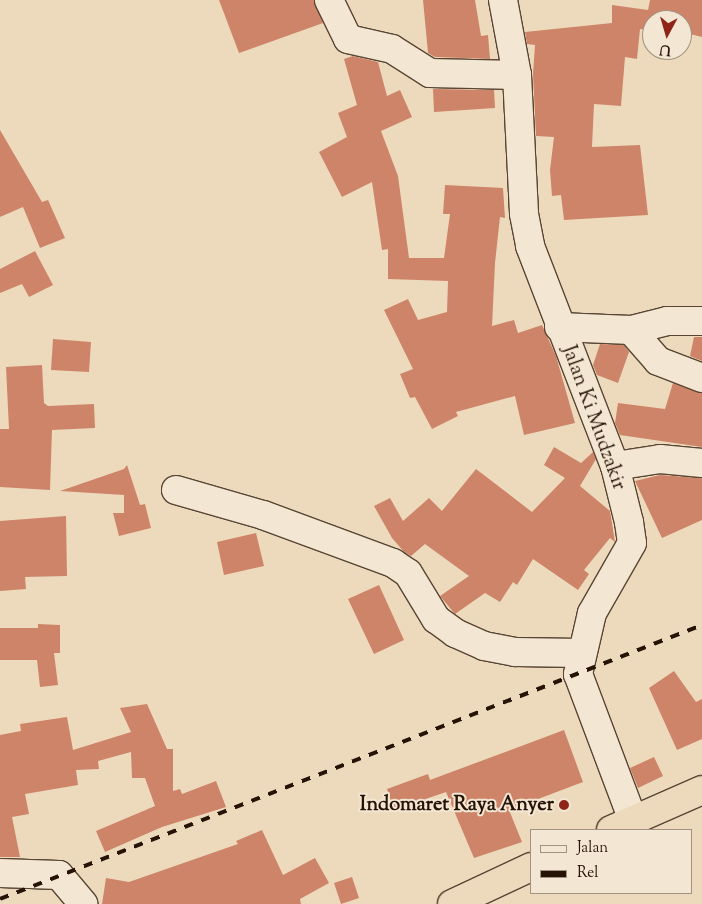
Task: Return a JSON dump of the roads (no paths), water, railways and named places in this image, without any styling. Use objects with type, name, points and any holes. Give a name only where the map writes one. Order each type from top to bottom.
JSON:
[{"type":"highway","points":[[622,825],[702,790]]},
{"type":"highway","points":[[452,904],[530,867]]},
{"type":"street","points":[[330,0],[348,39],[392,49],[430,73],[517,75]]},
{"type":"street","name":"Jalan Ki Mudzakir","points":[[503,0],[517,75],[524,214],[530,246],[559,326],[615,466],[632,543],[592,613],[578,674],[622,825]]},
{"type":"street","points":[[559,326],[631,330],[667,321],[702,321]]},
{"type":"street","points":[[631,330],[658,361],[702,378]]},
{"type":"street","points":[[615,466],[660,459],[702,464]]},
{"type":"street","points":[[176,490],[262,515],[393,563],[408,573],[436,619],[484,646],[515,652],[582,653]]},
{"type":"street","points":[[0,873],[59,875],[83,904]]},
{"type":"railway","points":[[0,899],[702,625]]},
{"type":"place","name":"Indomaret Raya Anyer","points":[[564,805]]}]
